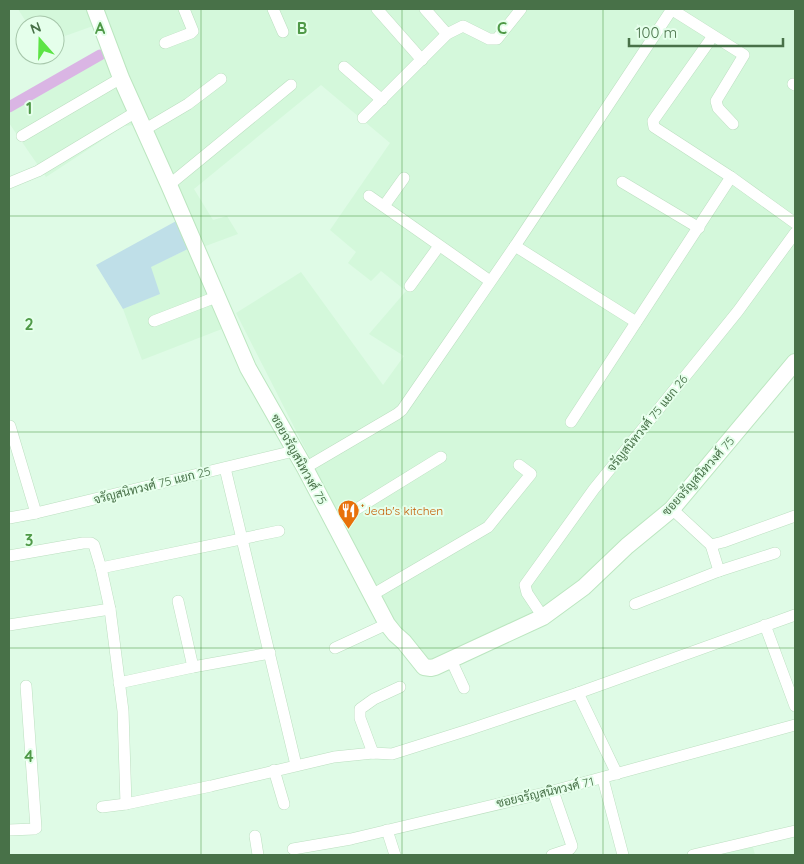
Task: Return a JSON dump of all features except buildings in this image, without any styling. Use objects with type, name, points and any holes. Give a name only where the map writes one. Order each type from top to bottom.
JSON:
[{"type":"street","name":"ซอยจรัญสนิทวงศ์ 75","points":[[95,9],[121,78],[248,368],[305,468],[387,624],[424,667],[431,668],[451,660],[542,617],[584,587],[627,546],[672,509],[795,362]]},
{"type":"street","points":[[165,43],[191,33],[192,31],[184,9]]},
{"type":"street","points":[[273,9],[283,32]]},
{"type":"street","points":[[377,9],[422,60]]},
{"type":"street","points":[[425,9],[447,34]]},
{"type":"street","points":[[363,118],[447,34],[461,26],[489,39],[497,39],[521,9]]},
{"type":"street","points":[[305,468],[402,410],[515,246],[672,9],[744,55],[716,101],[718,108],[733,124]]},
{"type":"street","points":[[713,36],[655,118],[653,124],[655,129],[731,177],[795,223]]},
{"type":"street","points":[[344,67],[382,100]]},
{"type":"street","points":[[22,136],[121,78]]},
{"type":"street","points":[[144,130],[188,104],[221,79]]},
{"type":"street","points":[[169,186],[291,85]]},
{"type":"street","points":[[9,183],[38,171],[136,112]]},
{"type":"street","points":[[571,422],[731,177]]},
{"type":"street","points":[[384,206],[404,178]]},
{"type":"street","points":[[622,182],[699,228]]},
{"type":"street","points":[[369,196],[490,281]]},
{"type":"street","name":"จรัญสนิทวงศ์ 75 แยก 26","points":[[542,617],[524,585],[594,489],[738,310],[795,233]]},
{"type":"street","points":[[410,286],[439,246]]},
{"type":"street","points":[[515,246],[636,322]]},
{"type":"street","points":[[154,320],[216,297]]},
{"type":"street","points":[[10,426],[36,513]]},
{"type":"street","name":"จรัญสนิทวงศ์ 75 แยก 25","points":[[9,518],[294,451]]},
{"type":"street","points":[[334,523],[441,457]]},
{"type":"street","points":[[372,595],[488,527],[530,474],[519,465]]},
{"type":"street","points":[[225,468],[296,765]]},
{"type":"street","points":[[672,509],[711,545],[720,571]]},
{"type":"street","points":[[711,545],[795,516]]},
{"type":"street","points":[[102,568],[279,531]]},
{"type":"street","points":[[9,556],[91,543],[94,545],[102,568],[110,609],[122,711],[126,804]]},
{"type":"street","points":[[635,604],[720,571],[775,553]]},
{"type":"street","points":[[178,601],[193,667]]},
{"type":"street","points":[[9,625],[110,609]]},
{"type":"street","points":[[102,807],[126,804],[211,786],[334,757],[373,753],[392,754],[578,693],[795,615]]},
{"type":"street","points":[[335,648],[387,624]]},
{"type":"street","points":[[765,625],[795,706]]},
{"type":"street","points":[[119,683],[270,653]]},
{"type":"street","points":[[451,660],[464,688]]},
{"type":"street","points":[[9,830],[36,828],[26,686]]},
{"type":"street","points":[[373,753],[360,718],[360,709],[374,699],[400,687]]},
{"type":"street","points":[[578,693],[617,774]]},
{"type":"street","name":"ซอยจรัญสนิทวงศ์ 71","points":[[293,849],[387,830],[603,779],[795,724]]},
{"type":"street","points":[[274,770],[284,804]]},
{"type":"street","points":[[603,779],[623,855]]},
{"type":"street","points":[[552,855],[570,849],[572,843],[553,791]]},
{"type":"street","points":[[387,830],[395,855]]},
{"type":"street","points":[[693,855],[795,831]]},
{"type":"street","points":[[255,836],[258,855]]},
{"type":"shaded area","points":[[18,9],[795,9],[795,359],[641,532],[547,611],[430,664],[416,643],[398,631],[236,313],[301,272],[383,385],[404,356],[369,334],[406,291],[381,271],[371,281],[348,263],[356,252],[330,230],[390,143],[321,85],[194,189],[213,220],[227,216],[238,234],[203,247],[227,327],[142,360],[123,309],[159,294],[150,267],[190,248],[134,125],[124,126],[46,177],[9,123],[9,112],[105,50],[93,26],[65,36],[65,15],[22,15]]},
{"type":"shaded area","points":[[178,220],[190,248],[151,267],[160,294],[123,309],[96,265]]},
{"type":"shaded area","points":[[753,847],[755,855],[718,855]]},
{"type":"waterway","points":[[9,107],[100,55]]},
{"type":"place","name":"๋Jeab's kitchen","points":[[348,529]]}]
